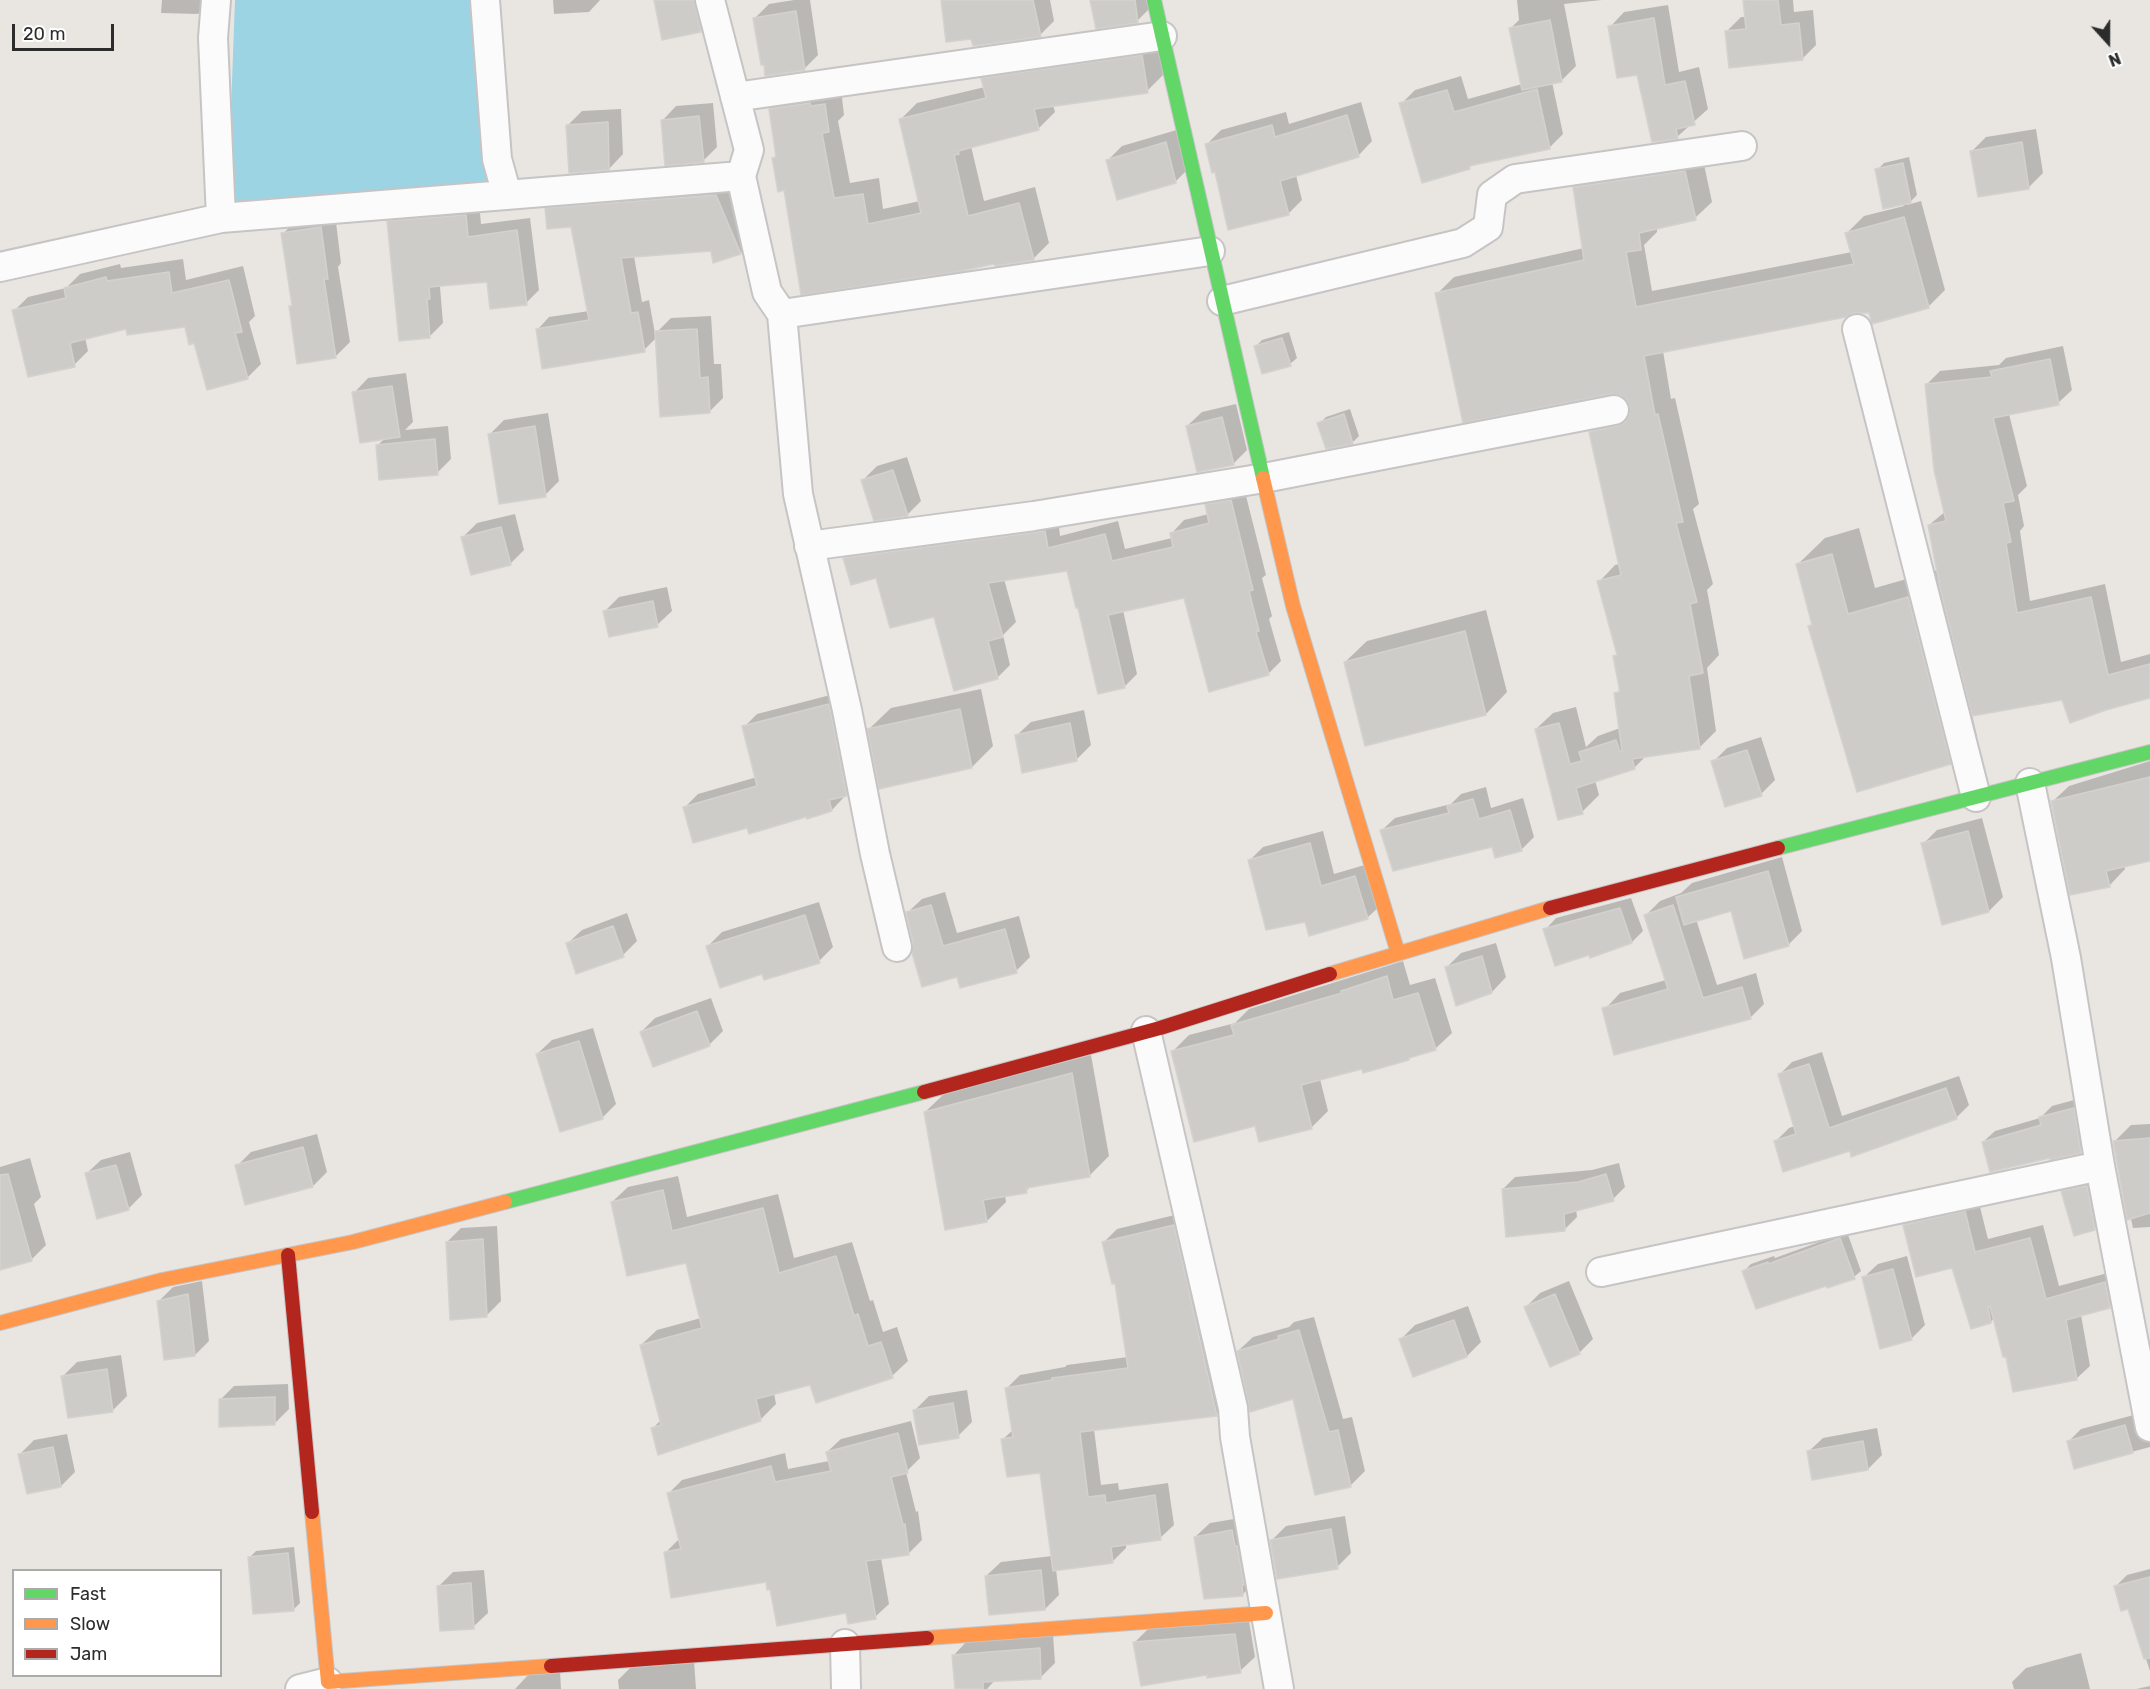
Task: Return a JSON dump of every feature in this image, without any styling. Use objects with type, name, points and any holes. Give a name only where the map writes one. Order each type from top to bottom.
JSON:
[{"type":"street","points":[[216,0],[213,38],[221,218]]},
{"type":"street","points":[[485,0],[497,159],[507,195]]},
{"type":"street","points":[[710,0],[749,150],[741,176],[767,292],[782,314],[798,494],[897,947]]},
{"type":"street","points":[[1154,0],[1293,606],[1398,953]]},
{"type":"street","points":[[735,97],[1162,36]]},
{"type":"street","points":[[1222,302],[1463,243],[1488,227],[1492,195],[1515,179],[1742,146]]},
{"type":"street","points":[[0,267],[221,218],[741,176]]},
{"type":"street","points":[[782,314],[1210,251]]},
{"type":"street","points":[[1857,329],[1976,797]]},
{"type":"street","points":[[809,546],[1034,516],[1264,478],[1614,410]]},
{"type":"street","points":[[0,1323],[162,1280],[353,1242],[654,1163],[1146,1031],[1580,899],[2150,752]]},
{"type":"street","points":[[2030,783],[2066,958],[2100,1166],[2150,1426]]},
{"type":"street","points":[[1146,1031],[1233,1408],[1235,1437],[1279,1689]]},
{"type":"street","points":[[1601,1272],[2100,1166]]},
{"type":"street","points":[[288,1255],[328,1682]]},
{"type":"street","points":[[300,1689],[328,1682],[1266,1613]]},
{"type":"street","points":[[845,1644],[846,1689]]},
{"type":"water","points":[[235,0],[484,0],[500,196],[239,214],[228,191]]},
{"type":"building","points":[[654,0],[694,0],[701,32],[662,40]]},
{"type":"building","points":[[941,0],[1033,0],[1041,37],[973,46],[971,39],[946,42]]},
{"type":"building","points":[[1090,0],[1135,0],[1138,23],[1096,29]]},
{"type":"building","points":[[1743,0],[1778,0],[1781,25],[1799,23],[1803,60],[1729,68],[1725,31],[1746,29]]},
{"type":"building","points":[[796,11],[805,70],[765,76],[753,18]]},
{"type":"building","points":[[1654,18],[1665,85],[1685,81],[1695,125],[1676,129],[1678,139],[1652,142],[1637,75],[1617,78],[1608,26]]},
{"type":"building","points":[[1550,20],[1562,82],[1522,90],[1509,28]]},
{"type":"building","points":[[1142,55],[1148,93],[1034,109],[1039,130],[958,151],[959,154],[954,155],[968,216],[1019,203],[1034,260],[995,266],[994,264],[957,272],[801,295],[784,190],[778,192],[772,158],[776,157],[769,109],[810,103],[811,106],[825,104],[829,132],[822,133],[834,198],[863,194],[868,224],[921,213],[899,119],[986,98],[981,78]]},
{"type":"building","points":[[1537,89],[1550,149],[1469,166],[1470,169],[1422,183],[1399,103],[1447,90],[1454,112]]},
{"type":"building","points":[[1347,115],[1359,157],[1280,181],[1289,215],[1228,230],[1215,172],[1212,173],[1205,144],[1272,125],[1275,137]]},
{"type":"building","points":[[699,116],[704,162],[665,166],[661,120]]},
{"type":"building","points":[[608,122],[609,170],[569,173],[566,125]]},
{"type":"building","points":[[1166,142],[1176,183],[1117,200],[1106,160]]},
{"type":"building","points":[[2022,142],[2029,189],[1978,197],[1970,151]]},
{"type":"building","points":[[1903,163],[1911,203],[1883,209],[1875,169]]},
{"type":"building","points":[[1685,171],[1696,220],[1639,233],[1641,250],[1626,252],[1636,307],[1854,264],[1845,233],[1904,217],[1929,308],[1872,324],[1869,313],[1854,313],[1846,317],[1644,356],[1655,415],[1658,414],[1683,522],[1676,523],[1697,602],[1690,604],[1703,673],[1689,676],[1700,749],[1632,759],[1635,769],[1576,788],[1583,814],[1558,820],[1535,729],[1559,723],[1570,764],[1582,761],[1579,752],[1616,740],[1620,752],[1622,751],[1614,693],[1620,692],[1613,656],[1617,655],[1597,581],[1621,575],[1589,432],[1624,423],[1629,416],[1630,406],[1627,400],[1620,395],[1611,394],[1463,423],[1435,293],[1584,260],[1573,187]]},
{"type":"building","points":[[716,195],[741,254],[713,263],[711,251],[621,258],[631,313],[638,312],[645,352],[542,369],[536,329],[589,320],[571,227],[547,229],[545,208]]},
{"type":"building","points":[[466,215],[468,237],[517,230],[527,305],[490,309],[487,282],[429,287],[430,299],[427,299],[430,338],[399,341],[387,221]]},
{"type":"building","points":[[321,227],[328,279],[324,279],[336,358],[297,364],[289,306],[292,306],[281,233]]},
{"type":"building","points":[[169,272],[172,293],[229,280],[242,332],[235,333],[248,379],[207,390],[194,343],[189,345],[185,327],[127,335],[126,329],[70,343],[75,367],[28,377],[12,310],[66,298],[64,288],[106,277],[107,281]]},
{"type":"building","points":[[697,329],[700,378],[708,377],[710,413],[660,417],[655,331]]},
{"type":"building","points":[[1282,338],[1291,366],[1262,374],[1254,346]]},
{"type":"building","points":[[2050,359],[2059,405],[1993,418],[2014,501],[2003,503],[2011,542],[2006,543],[2017,613],[2091,597],[2108,675],[2150,664],[2150,698],[2070,723],[2062,700],[1972,716],[1940,588],[1928,525],[1946,521],[1934,470],[1925,384],[1992,377],[1990,371]]},
{"type":"building","points":[[392,386],[400,437],[360,443],[352,392]]},
{"type":"building","points":[[1344,414],[1353,444],[1326,449],[1317,423]]},
{"type":"building","points":[[1222,417],[1234,465],[1197,472],[1186,426]]},
{"type":"building","points":[[535,426],[546,497],[499,504],[488,434]]},
{"type":"building","points":[[435,439],[438,475],[379,480],[376,445]]},
{"type":"building","points":[[893,470],[908,516],[874,521],[861,480]]},
{"type":"building","points":[[1231,500],[1253,590],[1249,591],[1259,631],[1256,632],[1269,675],[1209,692],[1184,598],[1108,615],[1125,688],[1098,694],[1067,571],[988,583],[1003,637],[988,641],[998,679],[954,691],[934,617],[890,628],[876,578],[851,585],[843,558],[1045,531],[1048,548],[1105,534],[1112,561],[1173,547],[1170,533],[1209,523],[1205,504]]},
{"type":"building","points":[[501,527],[511,565],[471,575],[461,537]]},
{"type":"building","points":[[1832,554],[1848,614],[1908,597],[1951,764],[1857,792],[1808,626],[1812,625],[1796,564]]},
{"type":"building","points":[[653,601],[658,627],[609,637],[603,611]]},
{"type":"building","points":[[1465,631],[1486,715],[1365,746],[1344,662]]},
{"type":"building","points":[[829,704],[847,796],[829,800],[832,811],[807,819],[806,817],[749,834],[747,828],[693,843],[683,807],[757,786],[742,726]]},
{"type":"building","points":[[960,709],[972,768],[879,789],[867,729]]},
{"type":"building","points":[[1070,723],[1077,761],[1022,773],[1015,735]]},
{"type":"building","points":[[1747,750],[1762,796],[1725,807],[1711,761]]},
{"type":"building","points":[[2150,777],[2150,861],[2106,871],[2110,887],[2070,895],[2051,801]]},
{"type":"building","points":[[1473,799],[1479,819],[1510,810],[1522,851],[1495,858],[1492,847],[1393,871],[1380,830],[1449,813],[1447,806]]},
{"type":"building","points":[[1968,831],[1989,912],[1942,925],[1921,843]]},
{"type":"building","points":[[1310,843],[1321,886],[1355,876],[1368,919],[1309,936],[1305,922],[1266,930],[1248,860]]},
{"type":"building","points":[[1768,871],[1789,946],[1744,959],[1731,911],[1684,925],[1676,897]]},
{"type":"building","points":[[931,905],[943,946],[1005,929],[1017,973],[960,988],[957,977],[922,987],[912,953],[913,943],[906,912]]},
{"type":"building","points":[[1673,905],[1703,998],[1742,987],[1751,1019],[1614,1055],[1602,1008],[1668,989],[1644,915]]},
{"type":"building","points":[[1620,908],[1632,943],[1590,958],[1589,955],[1555,966],[1543,929]]},
{"type":"building","points":[[805,915],[820,963],[764,980],[762,974],[720,988],[706,946]]},
{"type":"building","points":[[613,926],[624,957],[576,974],[566,943]]},
{"type":"building","points":[[1482,956],[1492,993],[1456,1006],[1445,967]]},
{"type":"building","points":[[1387,976],[1393,1000],[1418,993],[1436,1050],[1363,1073],[1362,1069],[1301,1085],[1312,1129],[1259,1142],[1255,1126],[1194,1142],[1171,1051],[1234,1035],[1231,1025],[1342,993],[1341,991]]},
{"type":"building","points":[[697,1011],[710,1046],[653,1067],[640,1032]]},
{"type":"building","points":[[579,1041],[603,1119],[560,1132],[536,1054]]},
{"type":"building","points":[[1809,1064],[1829,1128],[1946,1088],[1957,1119],[1851,1157],[1850,1151],[1783,1172],[1774,1141],[1796,1134],[1778,1074]]},
{"type":"building","points":[[1072,1073],[1090,1177],[1026,1188],[1027,1193],[983,1200],[987,1222],[945,1230],[924,1112]]},
{"type":"building","points":[[2074,1108],[2081,1153],[1990,1172],[1982,1142],[2041,1125],[2039,1117]]},
{"type":"building","points":[[2150,1138],[2150,1213],[2127,1220],[2113,1141]]},
{"type":"building","points":[[303,1147],[313,1187],[245,1205],[235,1165]]},
{"type":"building","points":[[116,1165],[129,1210],[97,1219],[85,1173]]},
{"type":"building","points":[[8,1174],[32,1261],[0,1270],[0,1175]]},
{"type":"building","points":[[1606,1174],[1614,1201],[1564,1214],[1565,1231],[1506,1237],[1502,1189],[1578,1182]]},
{"type":"building","points":[[2087,1186],[2095,1230],[2074,1236],[2061,1191]]},
{"type":"building","points":[[663,1190],[672,1231],[763,1208],[779,1273],[836,1256],[854,1316],[858,1314],[868,1346],[881,1342],[893,1378],[816,1403],[810,1385],[756,1399],[761,1421],[658,1455],[651,1428],[661,1425],[640,1345],[702,1328],[686,1263],[627,1276],[611,1202]]},
{"type":"building","points":[[1965,1211],[1975,1252],[2030,1238],[2046,1299],[2105,1282],[2110,1308],[2066,1320],[2077,1380],[2013,1392],[2006,1357],[2003,1357],[1990,1306],[1988,1307],[1991,1323],[1971,1329],[1952,1268],[1916,1277],[1903,1225]]},
{"type":"building","points":[[1174,1225],[1217,1416],[1080,1432],[1088,1497],[1105,1495],[1106,1503],[1155,1495],[1161,1540],[1111,1547],[1113,1563],[1053,1571],[1040,1473],[1007,1477],[1001,1439],[1013,1437],[1005,1388],[1052,1380],[1052,1378],[1128,1368],[1115,1284],[1112,1284],[1102,1242]]},
{"type":"building","points":[[1840,1238],[1855,1279],[1756,1309],[1742,1271]]},
{"type":"building","points":[[483,1239],[487,1317],[450,1320],[446,1242]]},
{"type":"building","points":[[1893,1269],[1912,1340],[1880,1349],[1862,1277]]},
{"type":"building","points":[[188,1294],[195,1356],[164,1360],[157,1301]]},
{"type":"building","points":[[1555,1294],[1580,1354],[1550,1367],[1524,1307]]},
{"type":"building","points":[[1454,1320],[1467,1357],[1413,1377],[1399,1339]]},
{"type":"building","points":[[1299,1330],[1329,1432],[1338,1430],[1351,1487],[1315,1495],[1293,1399],[1250,1412],[1237,1351],[1279,1339],[1278,1336]]},
{"type":"building","points":[[107,1369],[113,1412],[68,1418],[61,1376]]},
{"type":"building","points":[[275,1397],[275,1425],[219,1427],[219,1399]]},
{"type":"building","points":[[953,1403],[959,1438],[919,1445],[913,1410]]},
{"type":"building","points":[[2125,1425],[2133,1453],[2074,1469],[2067,1441]]},
{"type":"building","points":[[898,1433],[908,1473],[891,1477],[903,1525],[905,1524],[909,1555],[866,1561],[876,1619],[848,1624],[846,1613],[777,1626],[770,1589],[767,1590],[766,1582],[671,1598],[664,1552],[681,1549],[667,1493],[771,1466],[775,1482],[831,1471],[826,1452]]},
{"type":"building","points":[[1863,1441],[1868,1470],[1812,1480],[1807,1451]]},
{"type":"building","points":[[53,1447],[61,1487],[27,1494],[18,1454]]},
{"type":"building","points":[[1331,1529],[1338,1569],[1277,1579],[1270,1540]]},
{"type":"building","points":[[1232,1530],[1244,1585],[1242,1585],[1243,1596],[1204,1599],[1194,1537]]},
{"type":"building","points":[[288,1553],[294,1611],[253,1614],[248,1557]]},
{"type":"building","points":[[1041,1570],[1045,1610],[989,1615],[985,1576]]},
{"type":"building","points":[[2150,1577],[2150,1658],[2144,1659],[2128,1609],[2121,1611],[2114,1586]]},
{"type":"building","points":[[471,1583],[474,1629],[440,1631],[437,1586]]},
{"type":"building","points":[[1235,1634],[1241,1673],[1207,1678],[1207,1675],[1141,1686],[1133,1642]]},
{"type":"building","points":[[1040,1648],[1041,1679],[983,1682],[983,1689],[955,1689],[952,1655]]},
{"type":"traffic: fast","points":[[1154,0],[1263,478]]},
{"type":"traffic: fast","points":[[1778,848],[2150,752]]},
{"type":"traffic: fast","points":[[505,1202],[924,1092]]},
{"type":"traffic: slow","points":[[1263,478],[1293,606],[1398,953]]},
{"type":"traffic: slow","points":[[1330,974],[1550,908]]},
{"type":"traffic: slow","points":[[0,1323],[162,1280],[353,1242],[505,1202]]},
{"type":"traffic: slow","points":[[312,1512],[328,1682],[551,1666]]},
{"type":"traffic: slow","points":[[927,1638],[1266,1613]]},
{"type":"traffic: jam","points":[[1550,908],[1778,848]]},
{"type":"traffic: jam","points":[[924,1092],[1160,1028],[1330,974]]},
{"type":"traffic: jam","points":[[288,1255],[312,1512]]},
{"type":"traffic: jam","points":[[551,1666],[927,1638]]}]
